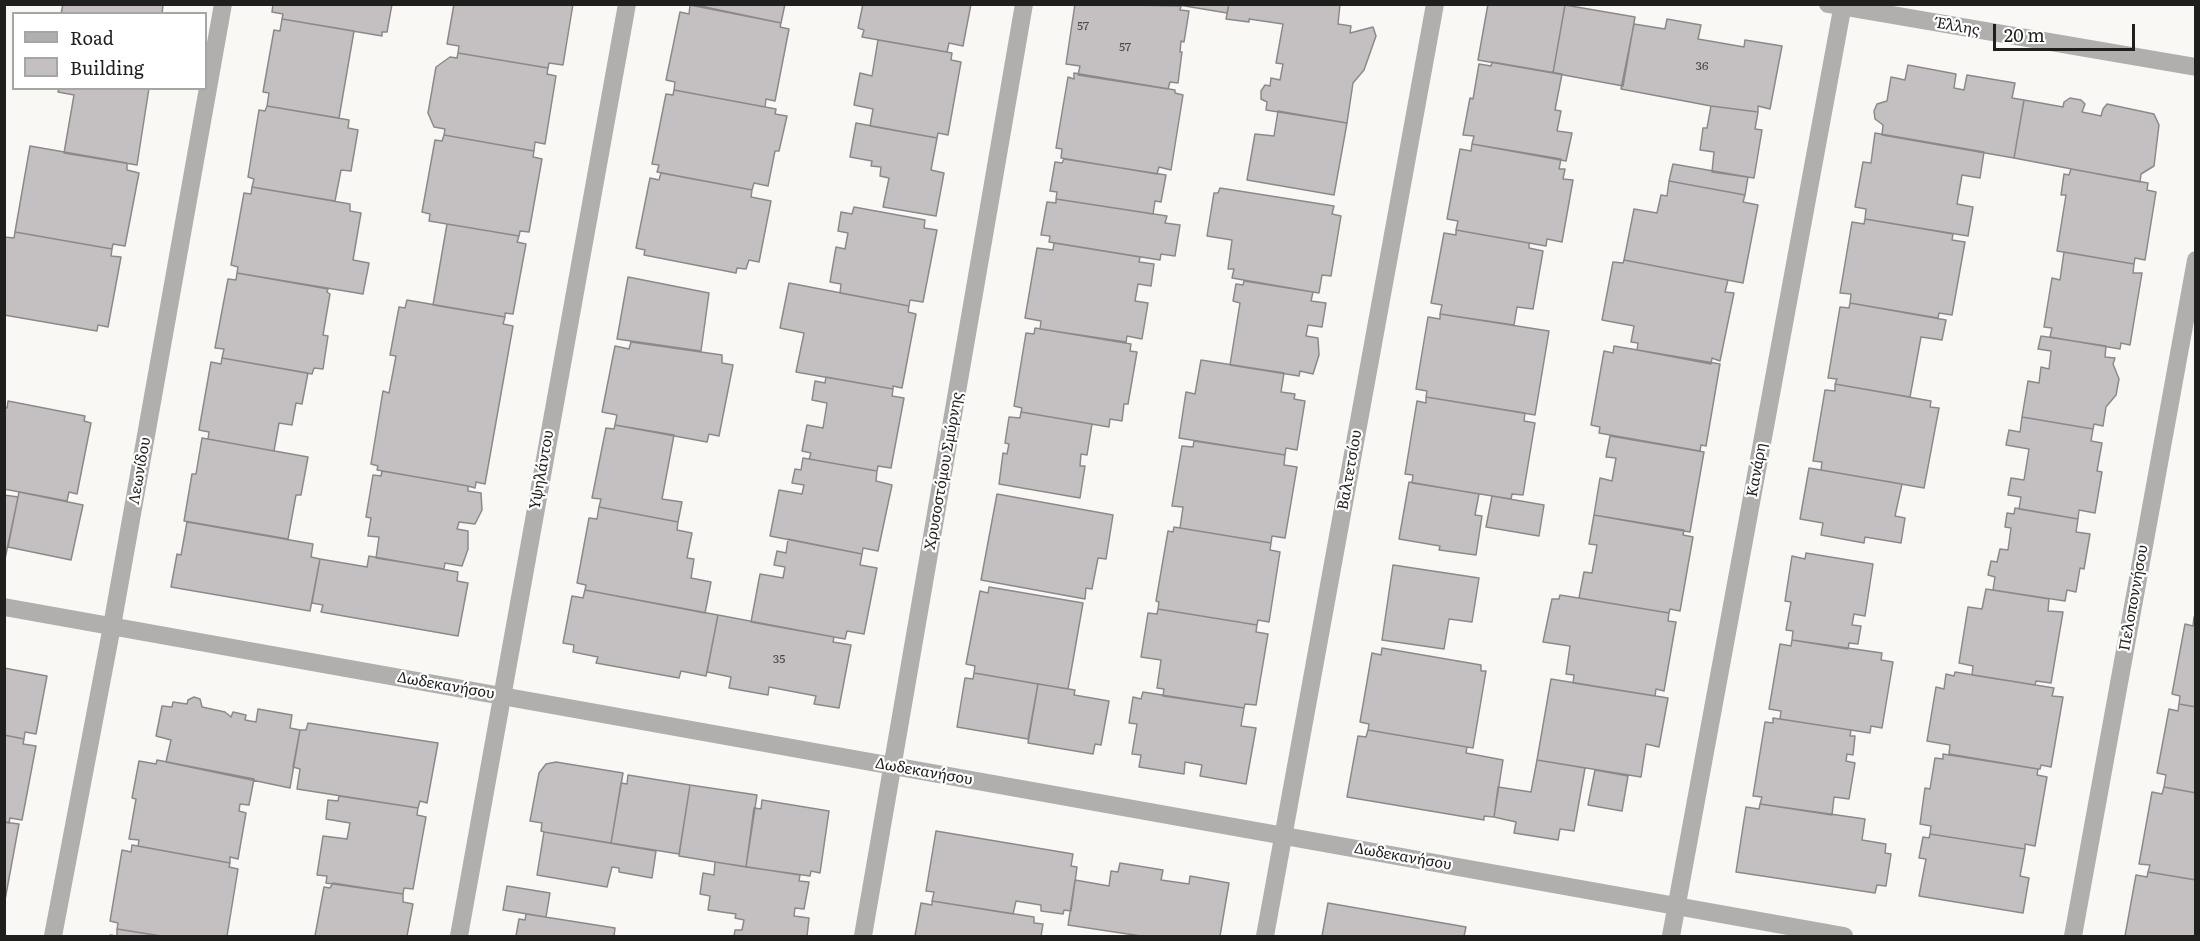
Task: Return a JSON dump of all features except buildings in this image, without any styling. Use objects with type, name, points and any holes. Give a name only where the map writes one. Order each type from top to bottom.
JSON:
[{"type":"street","name":"Λεωνίδου","points":[[53,936],[112,626],[224,4]]},
{"type":"street","name":"Υψηλάντου","points":[[459,936],[627,4]]},
{"type":"street","name":"Χρυσοστόμου Σμύρνης","points":[[863,936],[1024,4]]},
{"type":"street","name":"Βαλτετσίου","points":[[1266,936],[1435,4]]},
{"type":"street","name":"Έλλης","points":[[1838,5],[2196,67]]},
{"type":"street","name":"Κανάρη","points":[[1671,936],[1838,5]]},
{"type":"street","name":"Πελοποννήσου","points":[[2073,936],[2196,260]]},
{"type":"street","name":"Δωδεκανήσου","points":[[4,607],[1844,936]]}]
